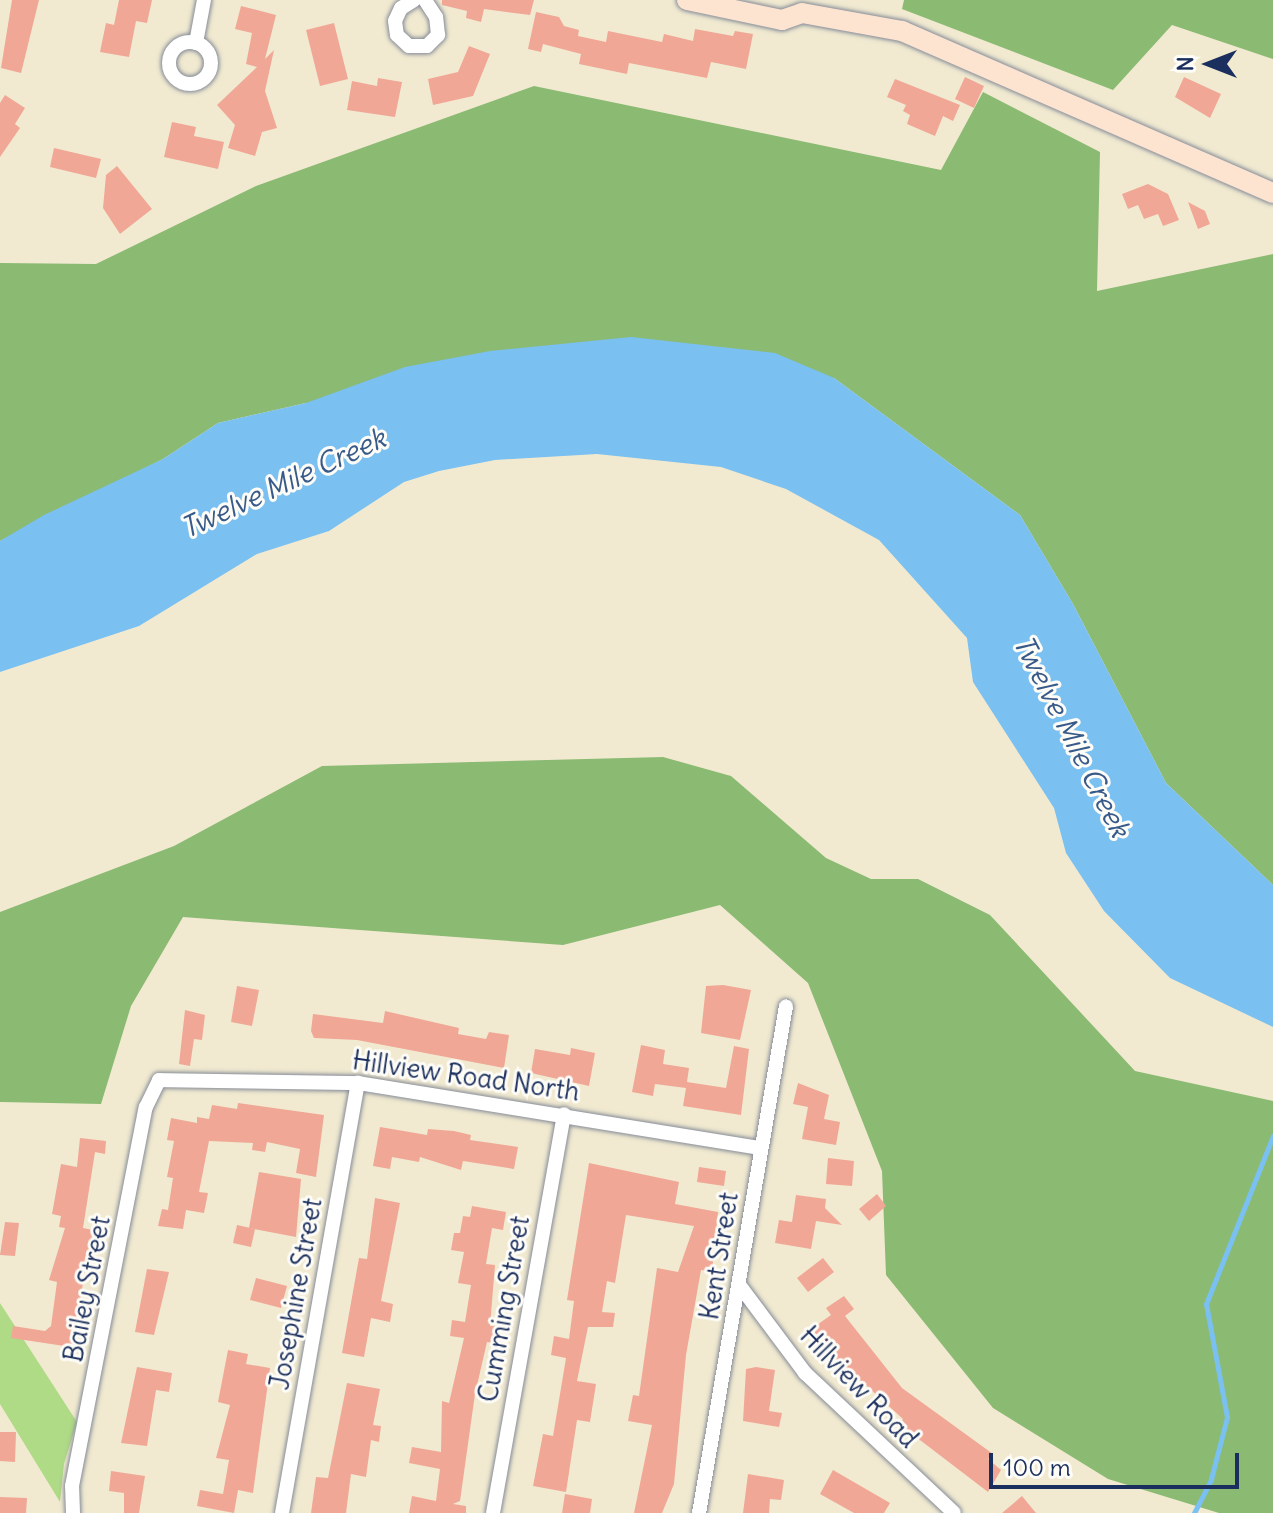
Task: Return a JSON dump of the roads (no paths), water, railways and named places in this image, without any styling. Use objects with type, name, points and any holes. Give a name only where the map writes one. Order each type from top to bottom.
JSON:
[{"type":"street","points":[[196,43],[204,0]]},
{"type":"street","points":[[414,0],[401,8],[395,21],[397,35],[409,46],[427,46],[438,35],[436,17],[425,0]]},
{"type":"street","points":[[687,0],[782,20],[796,6],[902,31],[1273,193]]},
{"type":"street","name":"Kent Street","points":[[699,1513],[786,1006]]},
{"type":"street","name":"Hillview Road North","points":[[162,1079],[358,1083],[760,1148]]},
{"type":"street","name":"Bailey Street","points":[[73,1513],[72,1486],[146,1107],[162,1079]]},
{"type":"street","name":"Josephine Street","points":[[282,1513],[358,1083]]},
{"type":"street","name":"Cumming Street","points":[[493,1513],[564,1114]]},
{"type":"street","name":"Hillview Road","points":[[740,1286],[805,1373],[954,1513]]},
{"type":"water","name":"Twelve Mile Creek","points":[[631,337],[775,353],[834,378],[1020,515],[1073,604],[1166,783],[1273,885],[1273,1027],[1170,978],[1104,911],[1066,853],[1054,808],[973,682],[967,638],[879,540],[786,489],[721,467],[597,454],[495,460],[439,471],[404,482],[329,531],[257,554],[139,626],[0,672],[0,541],[44,515],[163,459],[218,423],[306,403],[405,367],[490,351]]},
{"type":"waterway","points":[[1194,1513],[1211,1479],[1227,1417],[1206,1304],[1273,1136]]}]
